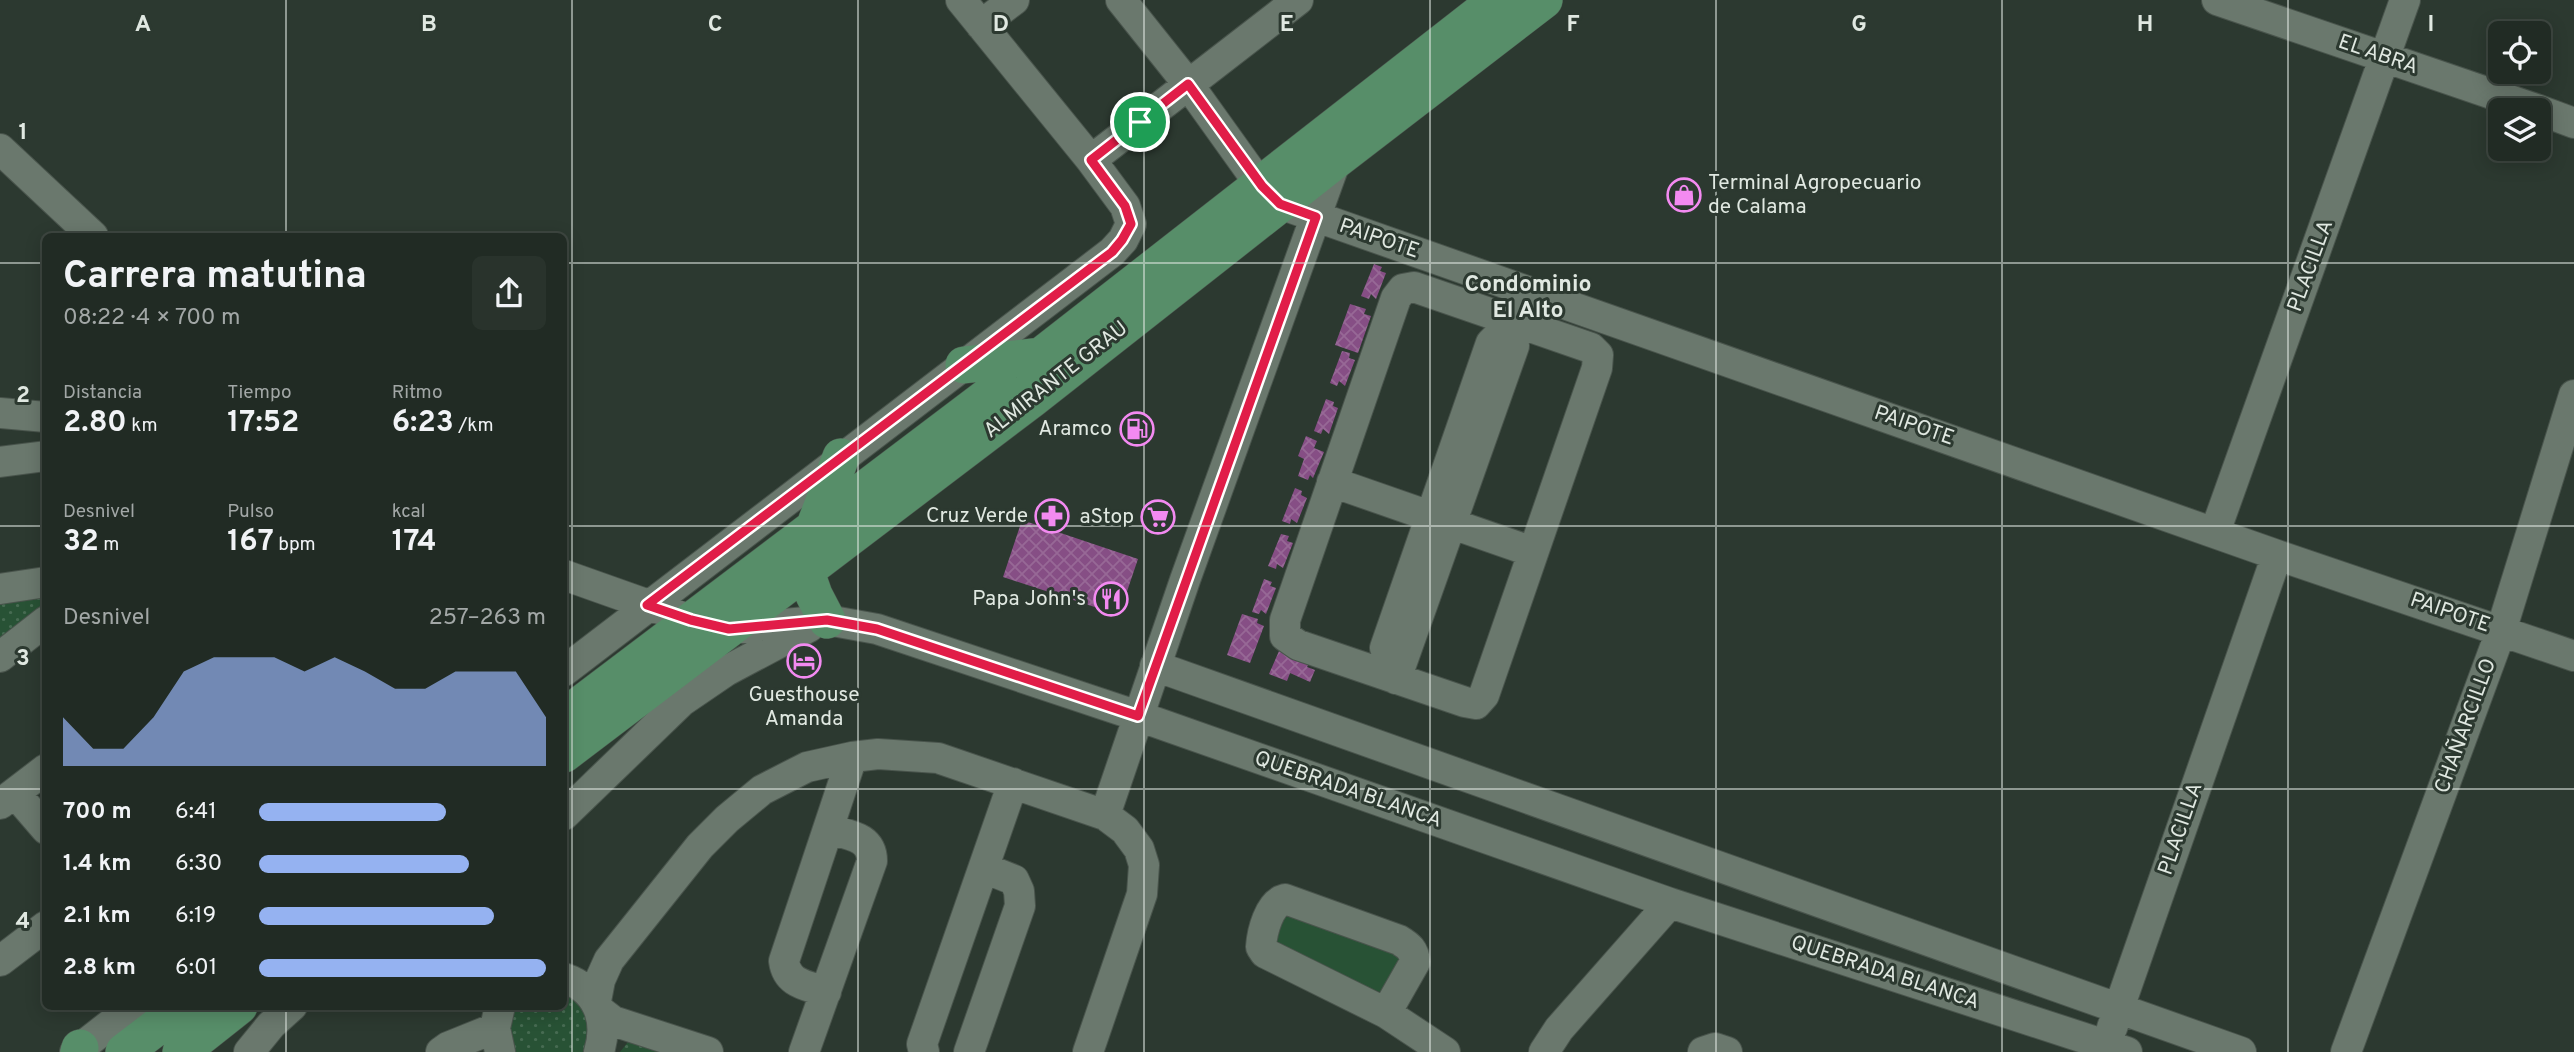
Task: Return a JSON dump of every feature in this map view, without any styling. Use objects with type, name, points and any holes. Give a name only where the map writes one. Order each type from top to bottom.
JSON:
[{"type":"main road","name":"ALMIRANTE GRAU","points":[[567,752],[1043,391],[1497,0]]},
{"type":"main road","name":"ALMIRANTE GRAU","points":[[567,715],[1041,356],[1271,195],[1336,160],[1544,0]]},
{"type":"main road","points":[[964,365],[1041,356]]},
{"type":"main road","points":[[814,528],[841,457]]},
{"type":"main road","points":[[806,572],[827,620]]},
{"type":"main road","points":[[124,1052],[179,1010]]},
{"type":"main road","points":[[190,1049],[234,1010]]},
{"type":"street","points":[[567,669],[1112,252],[1122,240],[1131,224],[1125,206],[961,0]]},
{"type":"street","points":[[981,25],[1014,0]]},
{"type":"street","points":[[1121,0],[1271,195]]},
{"type":"street","points":[[1091,160],[1298,0]]},
{"type":"street","name":"EL ABRA","points":[[2217,0],[2504,98]]},
{"type":"street","name":"PLACILLA","points":[[2215,532],[2405,0]]},
{"type":"street","name":"EL ABRA","points":[[2551,114],[2574,122]]},
{"type":"street","points":[[0,149],[90,233]]},
{"type":"street","points":[[1105,814],[1155,666],[1336,160]]},
{"type":"street","name":"PAIPOTE","points":[[1271,195],[1316,217],[2277,555],[2574,656]]},
{"type":"street","points":[[1414,287],[1512,322],[1591,348],[1598,355],[1597,368],[1484,695],[1476,704],[1298,645],[1285,636],[1285,620],[1396,298],[1403,289],[1414,287]]},
{"type":"street","points":[[1386,676],[1441,520],[1514,346],[1512,322],[1522,289]]},
{"type":"street","name":"CHAÑARCILLO","points":[[2346,1052],[2501,631],[2574,395]]},
{"type":"street","points":[[0,413],[42,417]]},
{"type":"street","points":[[0,462],[42,457]]},
{"type":"street","points":[[1332,482],[1533,552]]},
{"type":"street","name":"PLACILLA","points":[[2116,1048],[2123,996],[2277,555]]},
{"type":"street","name":"QUEBRADA BLANCA","points":[[567,576],[691,620],[729,629],[827,620],[877,629],[1138,716],[1670,903],[2116,1048]]},
{"type":"street","points":[[0,589],[42,583]]},
{"type":"street","points":[[567,812],[681,701],[772,645],[827,620]]},
{"type":"street","points":[[0,657],[42,624]]},
{"type":"street","points":[[1155,666],[2123,996],[2241,1052]]},
{"type":"street","points":[[598,1052],[604,1031],[598,1006],[600,980],[609,960],[700,846],[762,790],[807,767],[878,754],[938,758],[1105,814],[1125,830],[1139,849],[1144,865],[1142,894],[1088,1052]]},
{"type":"street","points":[[826,992],[792,981],[785,972],[784,961],[852,757]]},
{"type":"street","points":[[42,772],[8,799],[42,826]]},
{"type":"street","points":[[924,1052],[922,1044],[1013,783]]},
{"type":"street","points":[[804,1052],[872,861],[872,850],[865,841],[828,829]]},
{"type":"street","points":[[969,1052],[1020,906],[1019,891],[1014,880],[984,869]]},
{"type":"street","points":[[1386,1013],[1415,962],[1410,947],[1399,940],[1285,899],[1273,906],[1261,940],[1265,953],[1386,1013],[1445,1052]]},
{"type":"street","points":[[1544,1052],[1559,1029],[1670,903]]},
{"type":"street","points":[[0,961],[42,929]]},
{"type":"street","points":[[568,979],[591,972],[609,960]]},
{"type":"street","points":[[568,979],[581,986],[613,1021],[708,1052]]},
{"type":"street","points":[[78,1051],[129,1010]]},
{"type":"street","points":[[249,1052],[288,1010]]},
{"type":"street","points":[[441,1052],[498,1029]]},
{"type":"street","points":[[1703,1052],[1715,1048],[1727,1052]]},
{"type":"green space","points":[[34,595],[40,599],[42,611],[0,647],[0,596]]},
{"type":"green space","points":[[1285,909],[1402,951],[1404,969],[1382,993],[1278,950],[1273,935]]},
{"type":"green space","points":[[567,992],[588,1017],[589,1043],[584,1052],[513,1052],[508,1043],[512,1010],[567,1010]]},
{"type":"green space","points":[[628,1042],[653,1043],[678,1052],[620,1052]]},
{"type":"building","points":[[1374,264],[1382,267],[1380,271],[1386,273],[1376,299],[1371,294],[1369,299],[1361,296]]},
{"type":"building","points":[[1350,304],[1366,309],[1364,314],[1371,316],[1358,353],[1335,345]]},
{"type":"building","points":[[1342,351],[1350,353],[1349,358],[1355,360],[1345,386],[1339,381],[1337,386],[1330,383]]},
{"type":"building","points":[[1326,399],[1334,402],[1333,406],[1338,408],[1329,434],[1323,429],[1321,434],[1314,431]]},
{"type":"building","points":[[1306,436],[1317,441],[1314,448],[1324,452],[1313,478],[1310,475],[1308,480],[1298,476],[1304,459],[1298,456]]},
{"type":"building","points":[[1295,488],[1302,491],[1301,495],[1307,498],[1297,523],[1291,519],[1290,524],[1282,521]]},
{"type":"building","points":[[1022,520],[1138,559],[1119,615],[1003,577]]},
{"type":"building","points":[[1281,534],[1289,536],[1287,541],[1293,543],[1283,568],[1277,564],[1276,569],[1268,566]]},
{"type":"building","points":[[1264,579],[1272,582],[1270,586],[1276,588],[1266,614],[1261,610],[1259,614],[1252,612]]},
{"type":"building","points":[[1242,614],[1258,619],[1257,623],[1264,626],[1250,663],[1227,655]]},
{"type":"building","points":[[1279,651],[1309,663],[1307,667],[1315,670],[1310,682],[1290,673],[1287,681],[1269,674]]},
{"type":"place","name":"Terminal Agropecuario de Calama","points":[[1684,195]]},
{"type":"place","name":"Aramco","points":[[1137,429]]},
{"type":"place","name":"Cruz Verde","points":[[1052,516]]},
{"type":"place","name":"aStop","points":[[1158,517]]},
{"type":"place","name":"Papa John's","points":[[1111,599]]},
{"type":"place","name":"Guesthouse Amanda","points":[[804,661]]},
{"type":"district","name":"Condominio El Alto","points":[[1528,298]]},
{"type":"route","points":[[1188,84],[1262,186],[1280,204],[1316,217],[1138,716],[877,629],[827,620],[729,629],[647,605],[1112,252],[1131,224],[1125,206],[1091,160],[1140,122],[1188,84]]}]
